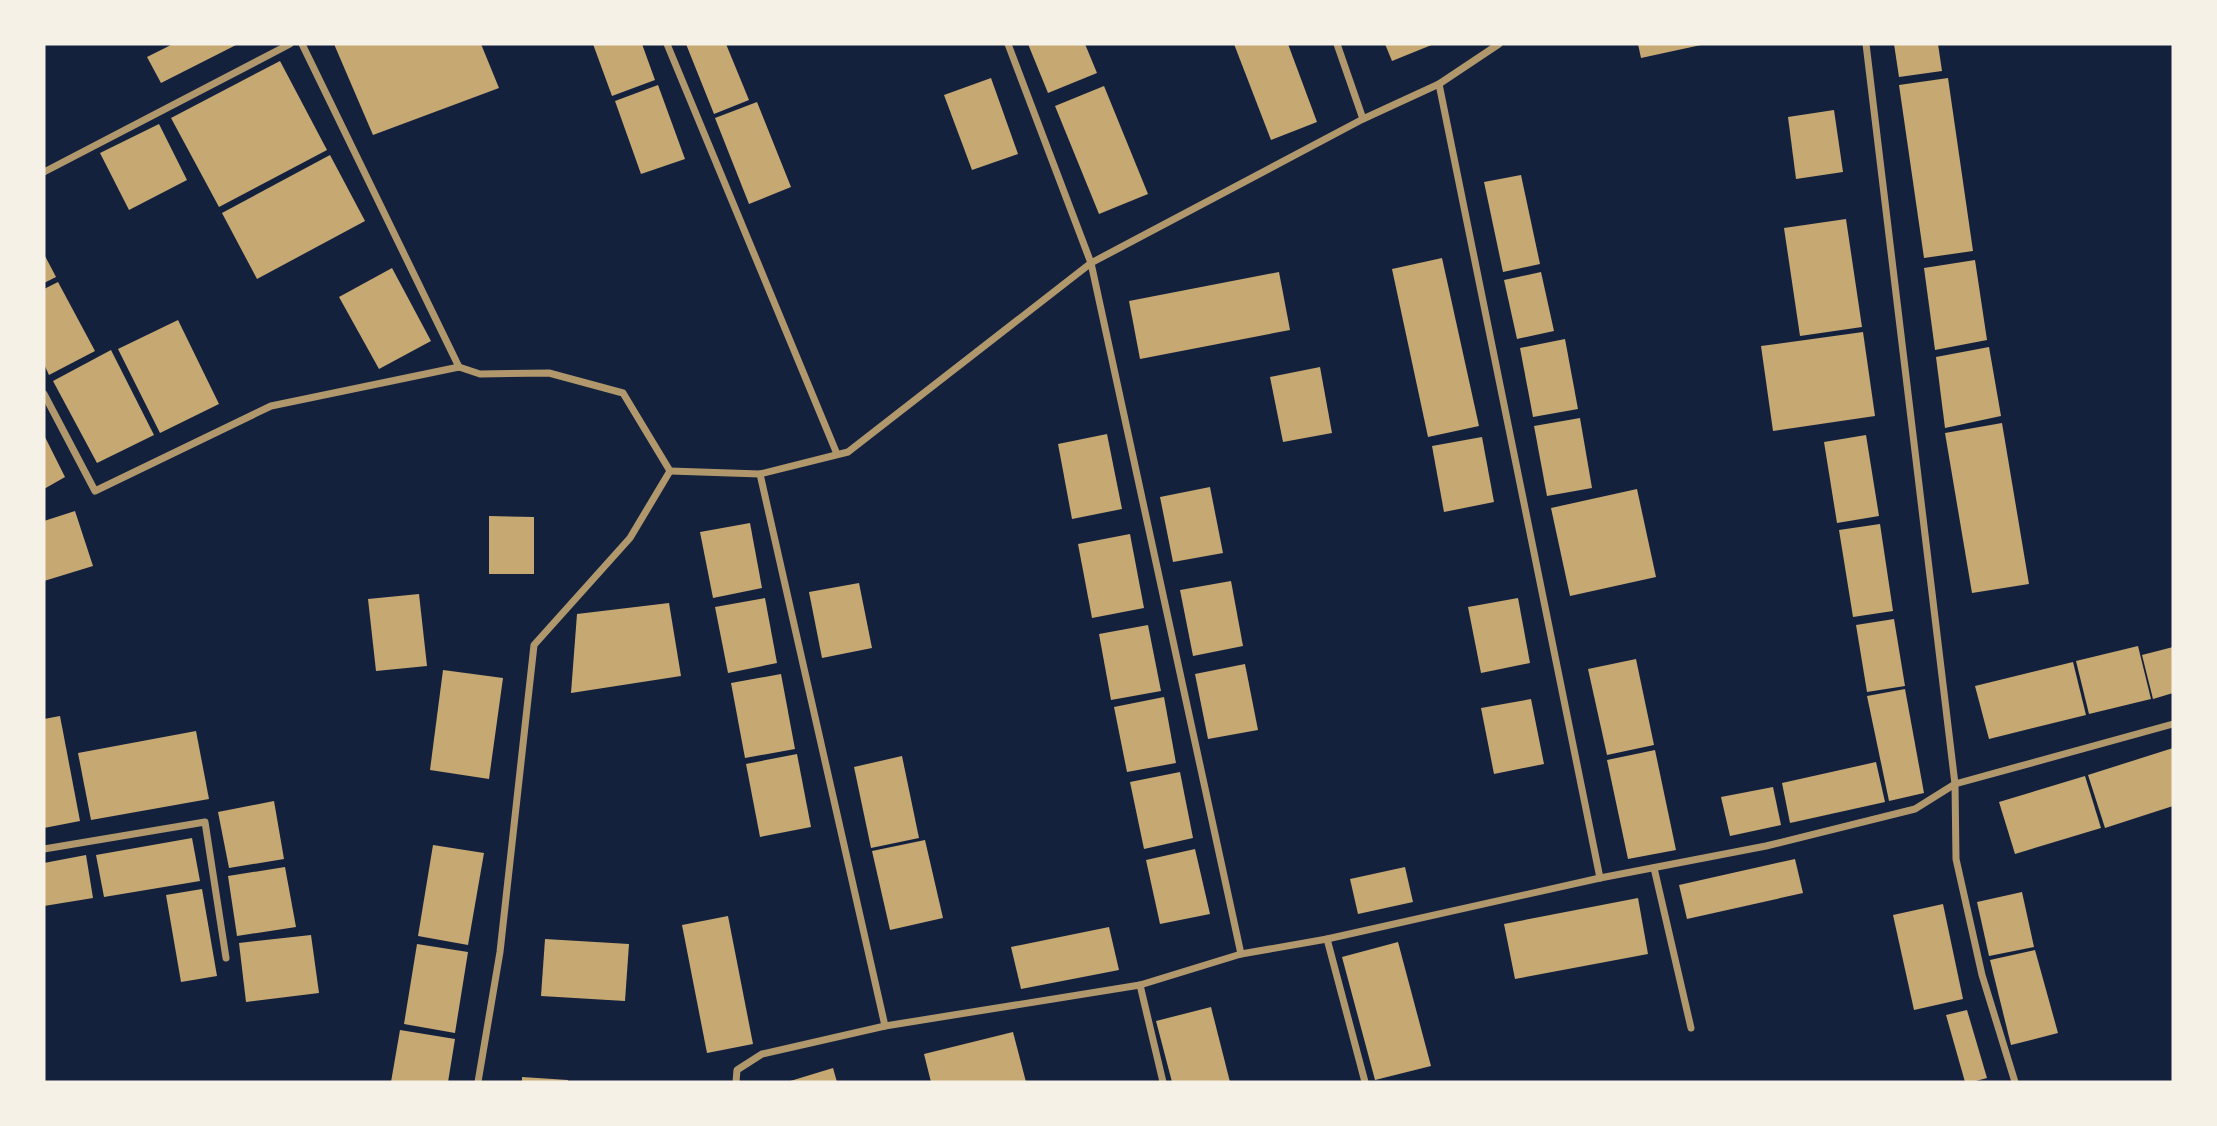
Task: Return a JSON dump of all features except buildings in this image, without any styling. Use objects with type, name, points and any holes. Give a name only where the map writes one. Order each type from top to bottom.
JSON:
[{"type":"street","points":[[44,172],[290,44]]},
{"type":"street","points":[[302,44],[459,367]]},
{"type":"street","points":[[667,44],[837,454]]},
{"type":"street","points":[[1008,44],[1091,263],[1241,954]]},
{"type":"street","points":[[1337,44],[1363,119]]},
{"type":"street","points":[[670,471],[760,474],[848,452],[1091,263],[1363,119],[1439,84],[1499,44]]},
{"type":"street","points":[[1866,44],[1955,784],[1956,859],[1982,975],[2015,1082]]},
{"type":"street","points":[[1439,84],[1600,878]]},
{"type":"street","points":[[44,394],[94,491],[271,406],[459,367],[480,374],[549,373],[623,393],[670,471]]},
{"type":"street","points":[[478,1082],[500,951],[534,645],[630,538],[670,471]]},
{"type":"street","points":[[760,474],[885,1026]]},
{"type":"street","points":[[736,1082],[737,1070],[762,1054],[885,1026],[1140,985],[1241,954],[1327,939],[1600,878],[1766,846],[1915,809],[1955,784],[2173,723]]},
{"type":"street","points":[[44,849],[205,821],[226,958]]},
{"type":"street","points":[[1654,868],[1691,1028]]},
{"type":"street","points":[[1327,939],[1365,1082]]},
{"type":"street","points":[[1140,985],[1163,1082]]}]
